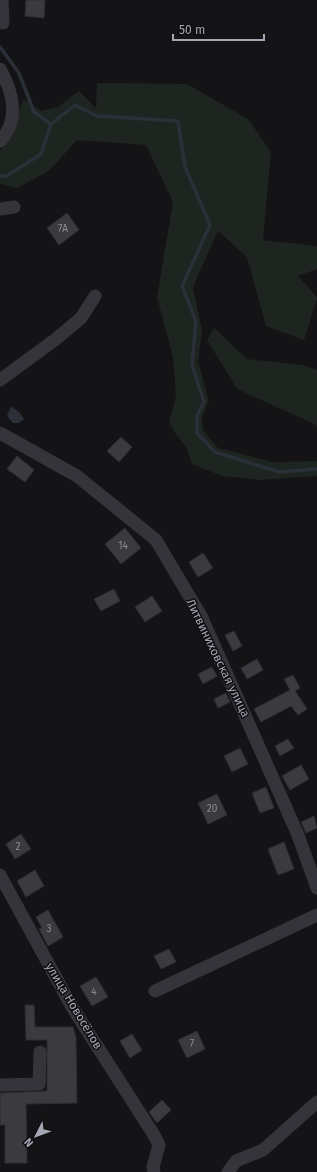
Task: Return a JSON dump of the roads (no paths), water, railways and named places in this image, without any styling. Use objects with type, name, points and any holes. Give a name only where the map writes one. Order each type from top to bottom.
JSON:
[{"type":"street","points":[[2,0],[3,23]]},
{"type":"street","points":[[0,69],[9,84],[14,115],[0,141]]},
{"type":"street","points":[[0,209],[14,207]]},
{"type":"street","points":[[0,380],[56,339],[81,318],[95,296]]},
{"type":"street","name":"Литвиниховская улица","points":[[0,433],[76,476],[156,540],[201,616],[298,835],[317,888]]},
{"type":"street","name":"улица Новосёлов","points":[[0,875],[72,1007],[154,1134],[159,1145],[153,1167],[154,1172]]},
{"type":"street","points":[[155,991],[317,915]]},
{"type":"street","points":[[0,1085],[39,1084],[40,1052]]},
{"type":"street","points":[[228,1172],[236,1161],[263,1150],[317,1102]]},
{"type":"waterway","points":[[0,47],[19,73],[34,112],[51,124]]},
{"type":"waterway","points":[[0,176],[7,176],[41,154],[51,124],[75,105],[97,116],[178,121],[185,167],[210,225],[182,286],[196,321],[192,365],[204,402],[197,416],[197,433],[215,452],[279,472],[317,469]]}]
